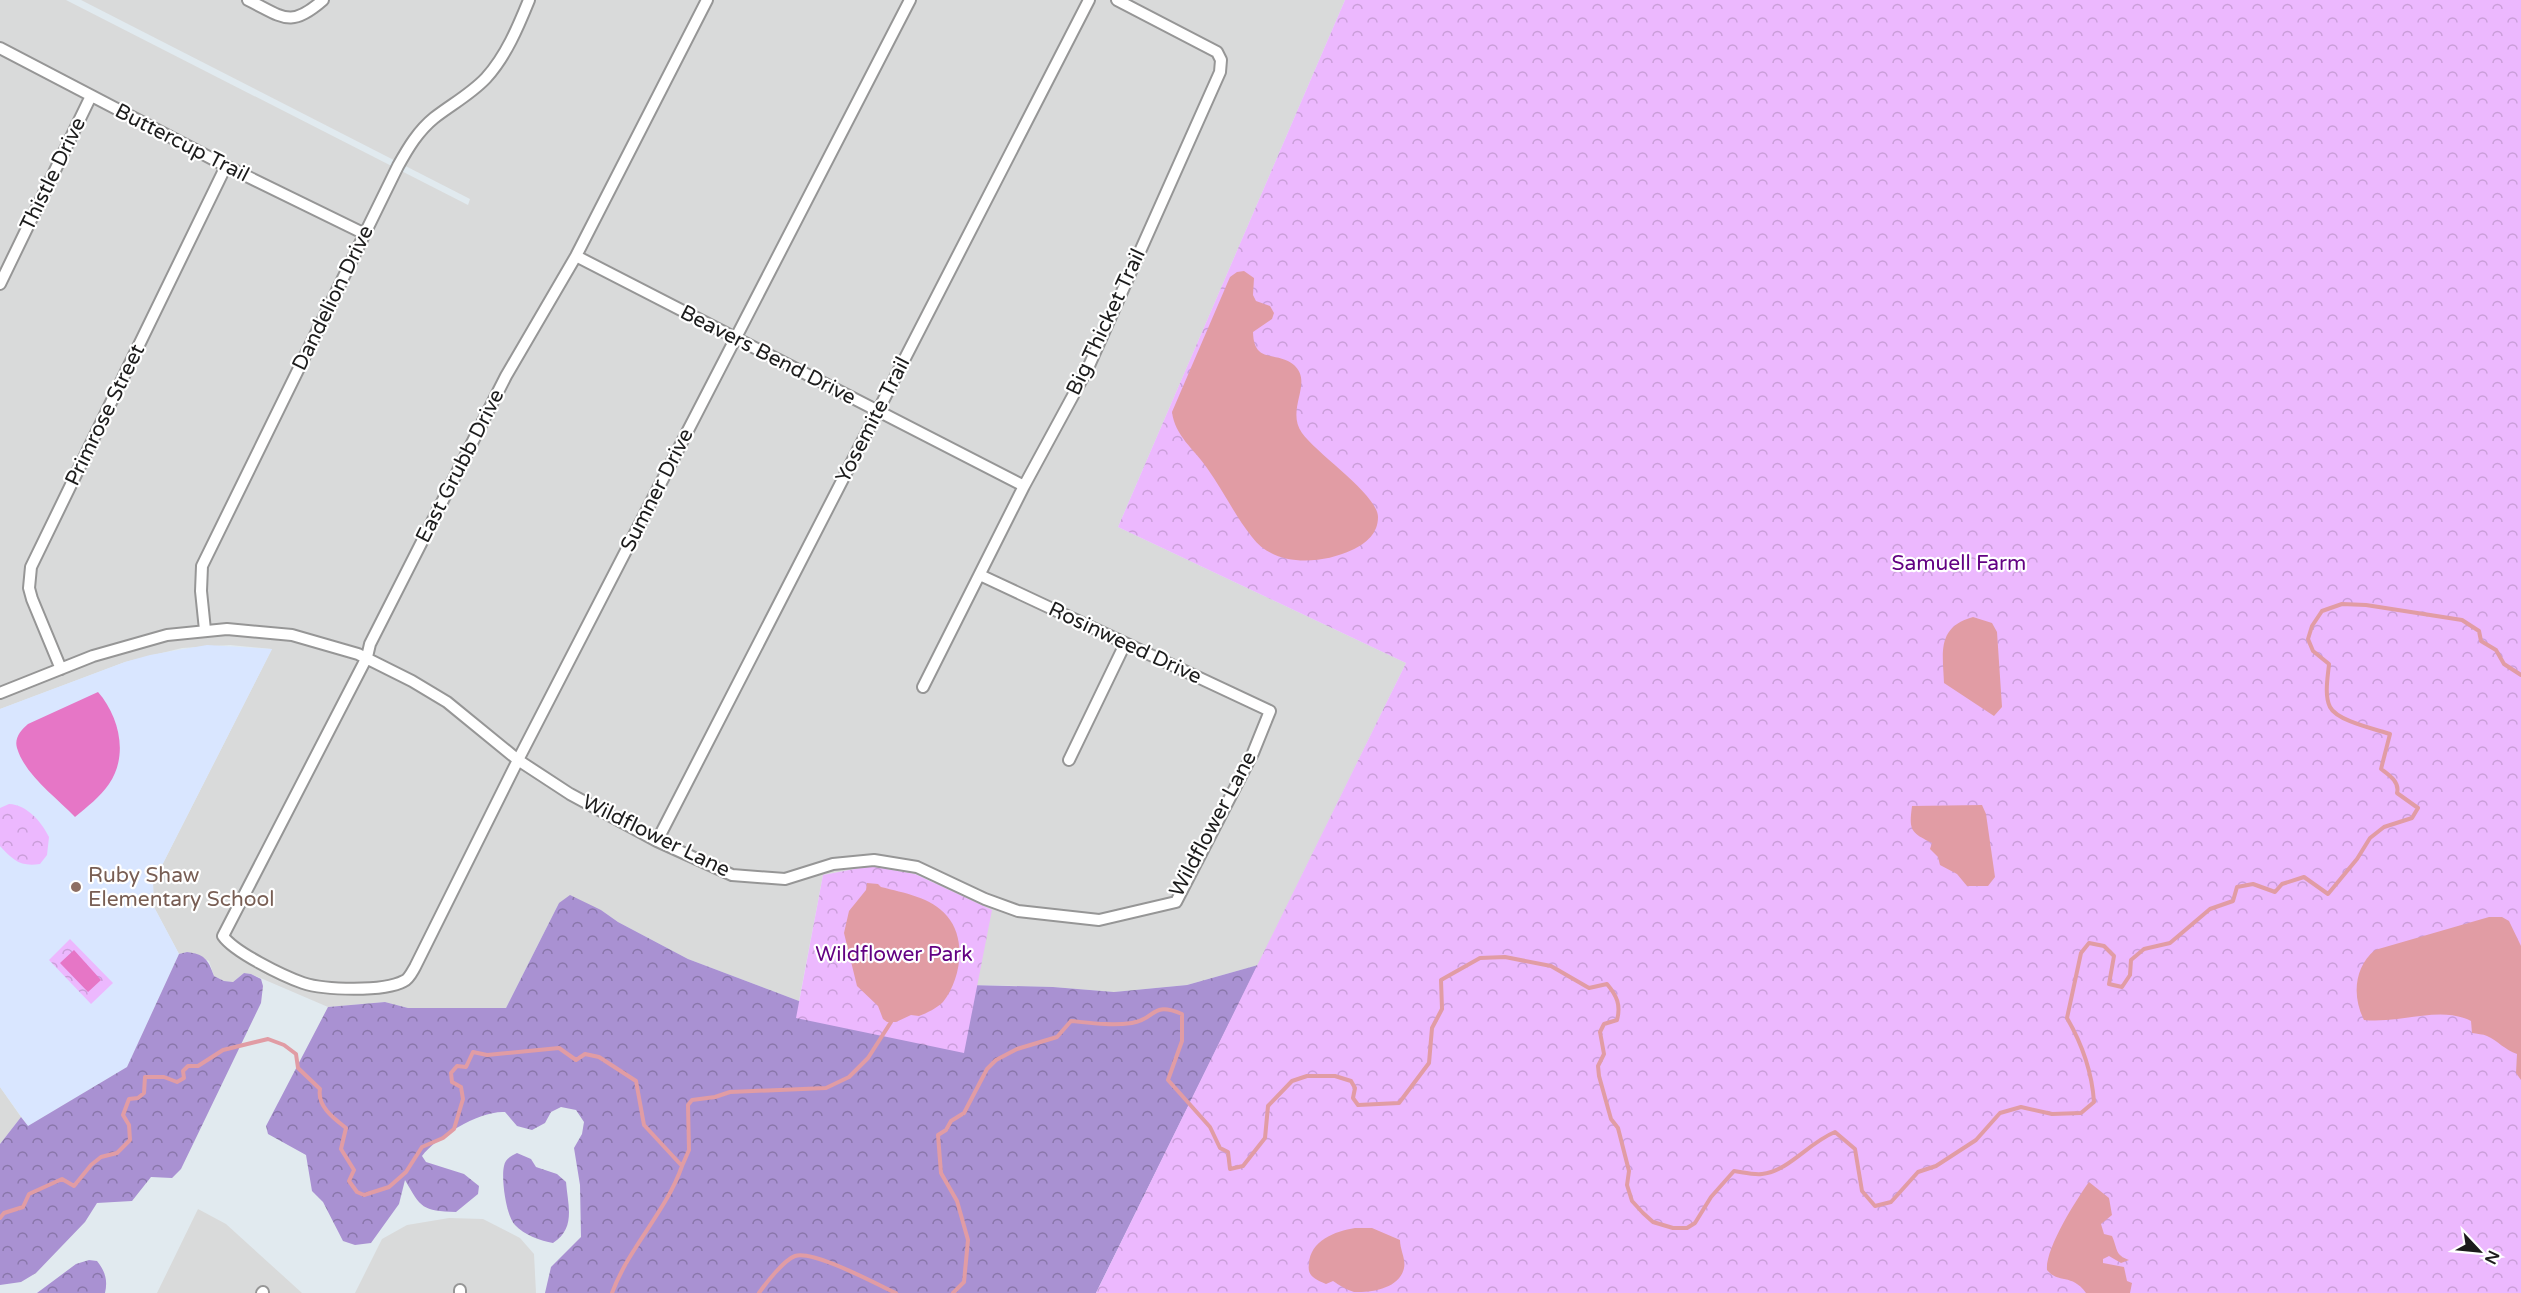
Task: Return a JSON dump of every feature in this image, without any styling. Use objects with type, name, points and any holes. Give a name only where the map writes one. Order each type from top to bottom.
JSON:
[{"type":"street","points":[[248,0],[283,17],[294,18],[307,14],[323,0]]},
{"type":"street","name":"Dandelion Drive","points":[[206,630],[201,591],[202,566],[365,234],[414,139],[433,118],[459,102],[487,76],[516,31],[529,0]]},
{"type":"street","name":"East Grubb Drive","points":[[406,980],[385,988],[326,987],[303,983],[242,953],[229,944],[223,936],[506,376],[576,256],[707,0]]},
{"type":"street","name":"Sumner Drive","points":[[406,980],[415,968],[518,760],[910,0]]},
{"type":"street","name":"Yosemite Trail","points":[[657,841],[1089,0]]},
{"type":"street","name":"Big Thicket Trail","points":[[923,687],[1024,486],[1088,368],[1220,72],[1221,60],[1217,52],[1117,0]]},
{"type":"street","name":"Buttercup Trail","points":[[0,48],[226,166],[365,234]]},
{"type":"street","name":"Thistle Drive","points":[[0,284],[91,96]]},
{"type":"street","name":"Primrose Street","points":[[61,669],[29,588],[31,567],[226,166]]},
{"type":"street","name":"Beavers Bend Drive","points":[[576,256],[1024,486]]},
{"type":"street","name":"Rosinweed Drive","points":[[980,575],[1270,711]]},
{"type":"street","name":"Wildflower Lane","points":[[0,693],[133,643],[167,635],[206,630],[246,630],[292,636],[366,657],[447,702],[518,760],[570,794],[657,841],[732,875],[785,879],[833,864],[874,860],[917,867],[985,899],[1018,911],[1099,920],[1176,902],[1253,753],[1270,711]]},
{"type":"street","points":[[1069,760],[1125,644]]},
{"type":"shaded area","points":[[0,0],[66,0],[468,205],[470,199],[81,0],[1345,0],[1118,527],[1406,663],[1258,965],[1187,985],[1114,992],[1053,987],[977,985],[934,881],[915,874],[870,866],[823,875],[799,1001],[688,959],[618,922],[601,910],[559,903],[506,1008],[408,1008],[385,1002],[328,1007],[251,974],[244,973],[233,982],[224,981],[214,976],[209,961],[187,952],[179,954],[154,907],[153,883],[272,649],[230,645],[182,648],[125,662],[0,709]]},
{"type":"shaded area","points":[[1244,271],[1254,278],[1253,295],[1256,301],[1270,306],[1274,313],[1272,319],[1253,332],[1257,349],[1267,355],[1287,361],[1299,372],[1301,388],[1296,415],[1302,433],[1358,486],[1375,508],[1378,517],[1374,533],[1367,541],[1340,555],[1299,560],[1273,554],[1262,547],[1246,529],[1207,468],[1181,435],[1174,421],[1172,412],[1230,277],[1237,272]]},
{"type":"shaded area","points":[[1973,617],[1992,623],[1997,632],[2002,707],[1994,716],[1944,683],[1943,652],[1947,635],[1953,627]]},
{"type":"shaded area","name":"Ruby Shaw Elementary School","points":[[207,645],[272,649],[153,883],[154,907],[179,954],[127,1067],[28,1126],[0,1087],[0,709],[125,662]]},
{"type":"shaded area","points":[[98,692],[116,724],[120,748],[119,761],[109,784],[75,817],[27,767],[21,758],[16,741],[28,724]]},
{"type":"shaded area","points":[[1982,805],[1986,814],[1995,877],[1988,886],[1967,886],[1957,874],[1940,865],[1938,857],[1930,849],[1932,843],[1915,833],[1911,825],[1912,806]]},
{"type":"shaded area","points":[[867,883],[878,884],[881,887],[925,900],[941,910],[953,925],[959,947],[954,982],[943,1002],[922,1015],[911,1015],[896,1022],[887,1022],[883,1019],[878,1006],[857,986],[844,933],[849,911],[866,890]]},
{"type":"shaded area","points":[[2489,917],[2502,917],[2509,921],[2521,946],[2521,1080],[2516,1073],[2517,1054],[2487,1036],[2472,1033],[2471,1021],[2446,1015],[2378,1021],[2364,1020],[2358,1002],[2359,974],[2368,957],[2375,950]]},
{"type":"shaded area","points":[[74,950],[101,980],[88,992],[60,963]]},
{"type":"shaded area","points":[[0,1087],[21,1117],[0,1144]]},
{"type":"shaded area","points":[[2089,1182],[2109,1198],[2112,1215],[2101,1224],[2104,1234],[2112,1236],[2119,1254],[2129,1260],[2121,1263],[2109,1256],[2103,1259],[2103,1263],[2124,1267],[2127,1281],[2132,1283],[2130,1293],[2086,1293],[2076,1283],[2056,1277],[2047,1270],[2056,1238],[2069,1212]]},
{"type":"shaded area","points":[[198,1209],[226,1224],[302,1293],[157,1293]]},
{"type":"shaded area","points":[[449,1218],[483,1219],[520,1238],[534,1254],[536,1293],[355,1293],[382,1239],[407,1225]]},
{"type":"shaded area","points":[[1355,1228],[1372,1228],[1400,1240],[1404,1268],[1401,1275],[1391,1285],[1377,1290],[1354,1292],[1333,1281],[1326,1284],[1316,1279],[1309,1271],[1310,1256],[1319,1243],[1332,1235]]},
{"type":"green space","name":"Samuell Farm","points":[[1345,0],[2521,0],[2521,1293],[1096,1293],[1406,663],[1118,527]]},
{"type":"green space","points":[[9,804],[22,807],[33,815],[49,837],[47,855],[40,864],[17,861],[0,846],[0,808]]},
{"type":"green space","name":"Wildflower Park","points":[[870,866],[915,874],[992,910],[964,1053],[796,1018],[823,875]]},
{"type":"green space","points":[[570,895],[688,959],[799,1001],[969,985],[1053,987],[1114,992],[1187,985],[1258,965],[1096,1293],[545,1293],[551,1267],[581,1237],[580,1185],[574,1148],[582,1134],[584,1122],[576,1110],[561,1107],[551,1112],[545,1123],[532,1130],[517,1126],[505,1112],[484,1115],[448,1133],[422,1156],[426,1162],[464,1174],[479,1186],[478,1194],[456,1212],[436,1211],[419,1202],[405,1180],[399,1204],[371,1243],[355,1245],[343,1241],[323,1202],[312,1191],[306,1155],[268,1134],[266,1126],[328,1007],[385,1002],[408,1008],[506,1008],[559,903]]},
{"type":"green space","points":[[70,939],[113,983],[91,1004],[49,960]]},
{"type":"green space","points":[[187,952],[205,958],[214,976],[224,981],[233,982],[244,973],[261,979],[263,986],[261,1003],[181,1169],[172,1178],[151,1177],[132,1201],[97,1203],[85,1222],[36,1273],[21,1282],[0,1285],[0,1144],[21,1117],[28,1126],[127,1067],[179,954]]},
{"type":"green space","points":[[517,1153],[531,1159],[536,1167],[557,1174],[566,1182],[568,1223],[565,1231],[553,1243],[523,1232],[515,1225],[509,1214],[503,1172],[506,1161]]},
{"type":"green space","points":[[89,1260],[97,1261],[102,1268],[106,1280],[105,1293],[37,1293],[76,1264]]},
{"type":"waterway","points":[[953,1293],[964,1282],[968,1240],[957,1201],[941,1173],[938,1135],[946,1130],[951,1121],[964,1113],[987,1069],[996,1060],[1017,1049],[1057,1037],[1071,1021],[1124,1024],[1140,1021],[1164,1009],[1182,1014],[1182,1041],[1168,1080],[1210,1127],[1220,1148],[1228,1152],[1230,1169],[1243,1166],[1265,1138],[1268,1106],[1292,1081],[1307,1076],[1335,1076],[1351,1081],[1355,1088],[1353,1098],[1358,1105],[1399,1103],[1429,1063],[1432,1028],[1442,1009],[1441,980],[1480,958],[1505,957],[1551,966],[1589,988],[1607,984],[1613,993],[1618,1005],[1618,1015],[1617,1020],[1604,1024],[1600,1032],[1604,1054],[1598,1066],[1599,1076],[1611,1119],[1618,1128],[1629,1171],[1627,1185],[1632,1201],[1653,1222],[1673,1228],[1687,1228],[1695,1223],[1711,1197],[1734,1171],[1751,1174],[1772,1172],[1835,1132],[1855,1149],[1862,1191],[1875,1206],[1891,1202],[1918,1172],[1936,1166],[1976,1140],[2000,1113],[2021,1107],[2052,1114],[2081,1113],[2094,1102],[2085,1058],[2067,1018],[2081,953],[2089,943],[2104,946],[2114,956],[2109,984],[2122,987],[2130,975],[2131,960],[2144,949],[2170,943],[2210,909],[2233,901],[2237,887],[2253,884],[2275,892],[2282,884],[2304,877],[2328,894],[2357,859],[2370,838],[2384,827],[2412,818],[2418,808],[2397,793],[2397,785],[2381,769],[2390,734],[2348,720],[2330,707],[2327,691],[2329,664],[2313,651],[2308,639],[2312,626],[2322,611],[2342,604],[2366,605],[2462,620],[2479,631],[2481,641],[2496,650],[2504,664],[2521,675]]},
{"type":"waterway","points":[[682,1166],[689,1150],[688,1105],[692,1100],[715,1097],[730,1092],[826,1088],[849,1077],[868,1058],[891,1022]]},
{"type":"waterway","points":[[0,1218],[4,1213],[23,1207],[29,1194],[62,1179],[74,1186],[91,1165],[101,1157],[117,1153],[130,1140],[129,1125],[123,1115],[129,1099],[138,1098],[144,1093],[145,1077],[164,1077],[177,1082],[184,1078],[183,1071],[188,1066],[198,1066],[223,1050],[268,1039],[284,1045],[296,1054],[298,1068],[320,1089],[323,1106],[346,1128],[341,1149],[354,1170],[349,1181],[357,1192],[364,1195],[389,1187],[406,1172],[422,1147],[443,1138],[454,1129],[463,1099],[461,1087],[452,1082],[451,1073],[457,1066],[466,1067],[473,1052],[487,1055],[559,1048],[576,1060],[585,1054],[599,1057],[636,1081],[644,1125],[682,1166],[667,1199],[628,1260],[612,1293]]},
{"type":"waterway","points":[[759,1293],[786,1262],[795,1256],[804,1255],[830,1263],[896,1293]]},
{"type":"place","name":"Ruby Shaw Elementary School","points":[[76,887]]}]
